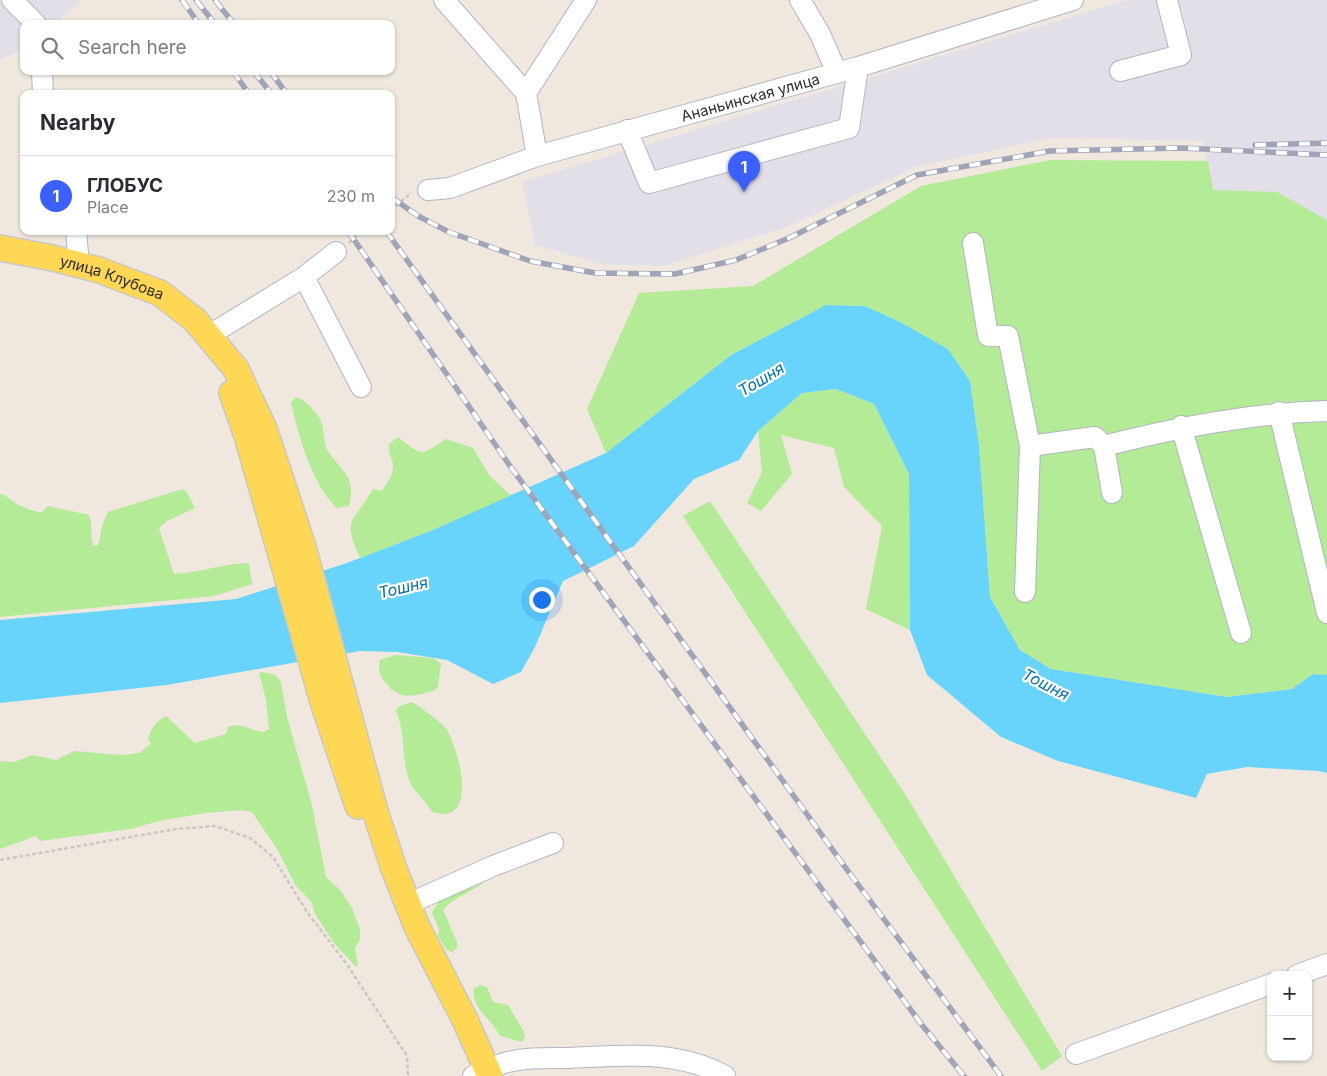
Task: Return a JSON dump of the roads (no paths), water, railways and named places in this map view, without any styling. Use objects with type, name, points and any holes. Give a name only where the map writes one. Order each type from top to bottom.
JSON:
[{"type":"main road","name":"улица Клубова","points":[[0,248],[79,264],[129,279],[160,293],[185,311],[208,336]]},
{"type":"main road","points":[[208,336],[291,550],[400,924],[447,1017],[483,1074]]},
{"type":"main road","points":[[334,700],[376,811],[408,904],[483,1074]]},
{"type":"street","points":[[12,0],[32,20]]},
{"type":"street","points":[[444,0],[526,93],[537,156]]},
{"type":"street","points":[[526,93],[586,0]]},
{"type":"street","points":[[800,0],[820,34],[837,73]]},
{"type":"street","name":"Ананьинская улица","points":[[428,190],[450,188],[537,156],[858,67],[1073,0]]},
{"type":"street","points":[[1120,70],[1181,55],[1167,0]]},
{"type":"street","points":[[627,130],[650,183],[659,181],[849,128],[858,67]]},
{"type":"street","points":[[42,75],[43,90]]},
{"type":"street","points":[[76,235],[79,264]]},
{"type":"street","points":[[973,243],[988,336],[1008,336],[1030,446],[1025,592]]},
{"type":"street","points":[[208,336],[304,277],[336,252]]},
{"type":"street","points":[[304,277],[361,387]]},
{"type":"street","points":[[1104,446],[1181,426],[1279,412],[1327,411]]},
{"type":"street","points":[[1279,412],[1327,613]]},
{"type":"street","points":[[1181,426],[1241,633]]},
{"type":"street","points":[[1030,446],[1095,437],[1104,446],[1112,493]]},
{"type":"street","points":[[408,904],[553,842]]},
{"type":"street","points":[[1308,971],[1327,964]]},
{"type":"street","points":[[1076,1054],[1267,985]]},
{"type":"street","points":[[483,1074],[505,1062],[528,1059],[660,1056],[688,1061],[725,1076]]},
{"type":"water","name":"Тошня","points":[[826,305],[865,306],[900,322],[948,349],[970,381],[979,445],[990,597],[1020,650],[1051,669],[1227,697],[1292,689],[1313,674],[1327,675],[1327,773],[1247,767],[1207,774],[1196,798],[1058,761],[1001,737],[927,675],[910,630],[909,474],[874,404],[836,389],[802,393],[758,431],[739,460],[694,479],[634,546],[563,581],[535,647],[521,672],[493,684],[447,660],[397,652],[360,651],[167,685],[0,703],[0,620],[236,599],[347,563],[433,530],[606,453],[731,355]]},
{"type":"railway","points":[[182,0],[196,20]]},
{"type":"railway","points":[[196,0],[212,20]]},
{"type":"railway","points":[[215,0],[231,20]]},
{"type":"railway","points":[[236,75],[246,90]]},
{"type":"railway","points":[[256,75],[269,90]]},
{"type":"railway","points":[[273,75],[284,90]]},
{"type":"railway","points":[[1255,145],[1327,143]]},
{"type":"railway","points":[[395,200],[418,216],[449,232],[530,261],[595,273],[675,274],[736,260],[789,238],[917,175],[1050,151],[1181,148],[1327,155]]},
{"type":"railway","points":[[351,235],[510,466],[922,1025],[964,1076]]},
{"type":"railway","points":[[389,235],[845,867],[1001,1076]]},
{"type":"place","name":"ГЛОБУС","points":[[744,192]]}]
